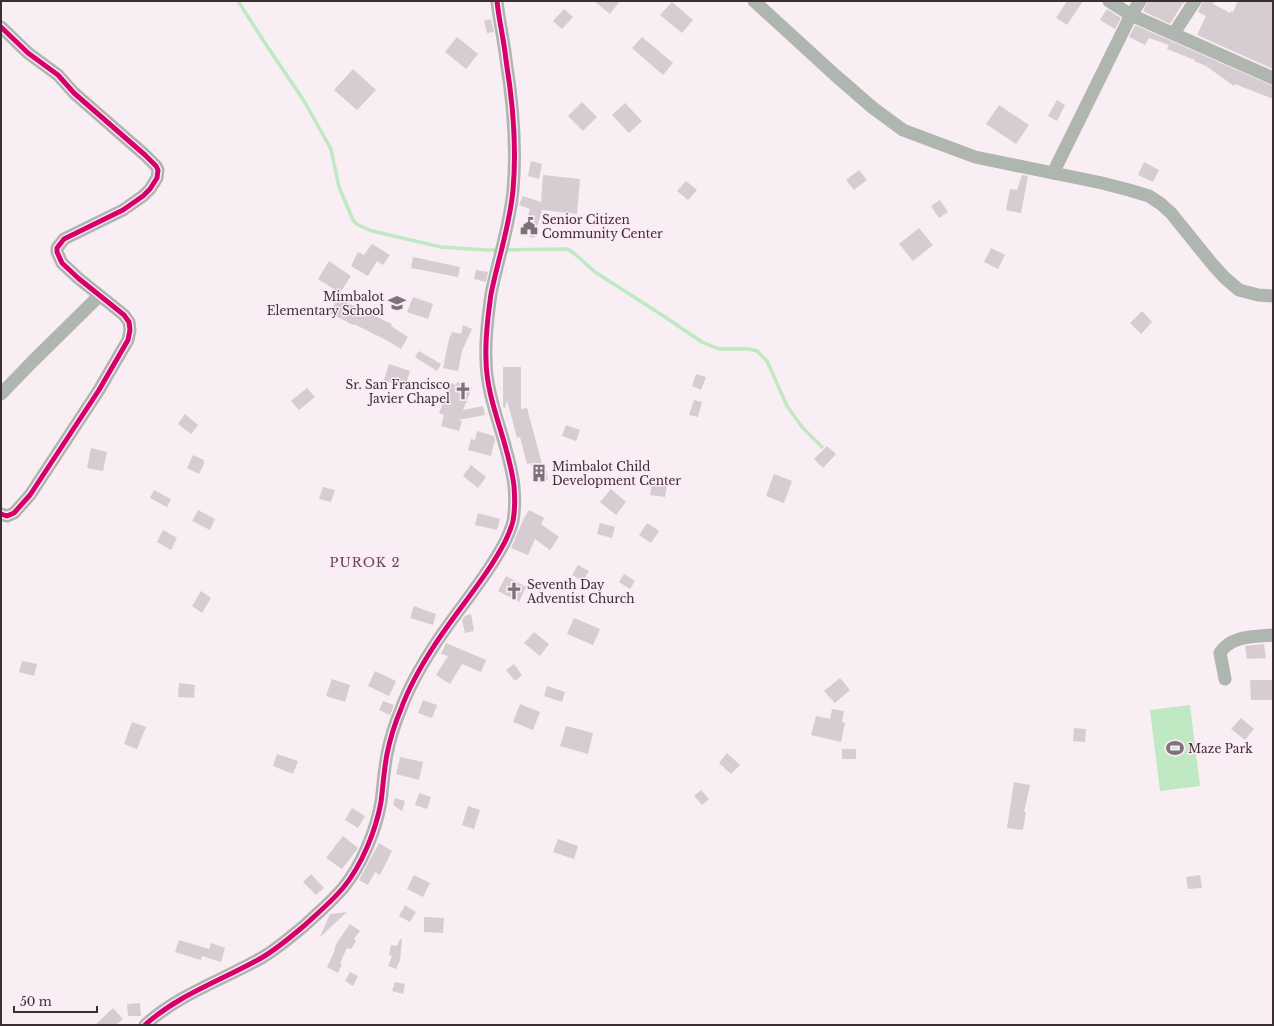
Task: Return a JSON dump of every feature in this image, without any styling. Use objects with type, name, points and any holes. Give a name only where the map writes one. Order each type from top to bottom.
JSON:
[{"type":"street","points":[[145,1025],[156,1014],[182,998],[264,956],[289,938],[327,905],[345,886],[357,868],[365,852],[378,816],[387,754],[401,709],[417,673],[434,645],[482,580],[502,548],[512,524],[515,499],[513,479],[507,449],[488,382],[486,361],[486,331],[492,293],[505,239],[513,193],[515,158],[514,122],[497,1]]},
{"type":"street","points":[[754,1],[834,75],[873,108],[903,130],[975,157],[1102,183],[1149,196],[1171,213],[1213,265],[1239,290],[1258,295],[1273,296]]},
{"type":"street","points":[[1109,1],[1131,15],[1273,78]]},
{"type":"street","points":[[1053,173],[1131,15],[1140,1]]},
{"type":"street","points":[[1174,33],[1195,1]]},
{"type":"street","points":[[1,27],[28,53],[58,75],[74,93],[145,155],[158,170],[157,178],[150,189],[143,196],[123,210],[64,239],[57,248],[57,252],[62,263],[99,296],[124,315],[129,322],[130,330],[128,340],[99,390],[30,495],[14,513],[7,516],[1,514]]},
{"type":"street","points":[[1,394],[99,296]]},
{"type":"street","points":[[1225,679],[1220,653],[1226,645],[1240,638],[1273,635]]},
{"type":"shaded area","name":"Maze Park","points":[[1190,705],[1200,786],[1160,791],[1150,710]]},
{"type":"building","points":[[594,1],[620,1],[610,14]]},
{"type":"building","points":[[1067,1],[1083,1],[1067,25],[1056,18]]},
{"type":"building","points":[[1148,1],[1185,1],[1170,24],[1143,11]]},
{"type":"building","points":[[1203,1],[1215,1],[1213,4],[1230,13],[1231,11],[1233,12],[1238,1],[1273,1],[1273,69],[1197,35],[1206,16],[1198,12]]},
{"type":"building","points":[[672,2],[693,20],[682,33],[660,15]]},
{"type":"building","points":[[564,9],[573,17],[562,29],[553,21]]},
{"type":"building","points":[[1107,9],[1121,18],[1115,29],[1100,20]]},
{"type":"building","points":[[491,19],[494,32],[487,33],[484,21]]},
{"type":"building","points":[[1135,25],[1273,86],[1273,99],[1235,84],[1234,86],[1206,66],[1167,49],[1169,45],[1149,38],[1145,45],[1129,37]]},
{"type":"building","points":[[457,37],[478,54],[466,69],[445,52]]},
{"type":"building","points":[[642,37],[673,63],[663,75],[632,48]]},
{"type":"building","points":[[353,69],[376,90],[357,110],[334,90]]},
{"type":"building","points":[[1057,100],[1065,105],[1057,121],[1048,116]]},
{"type":"building","points":[[582,102],[597,117],[583,131],[568,116]]},
{"type":"building","points":[[625,103],[642,121],[629,133],[612,115]]},
{"type":"building","points":[[999,105],[1029,125],[1016,144],[986,124]]},
{"type":"building","points":[[531,161],[542,164],[539,179],[528,176]]},
{"type":"building","points":[[1144,162],[1159,170],[1153,182],[1138,175]]},
{"type":"building","points":[[859,170],[867,180],[854,190],[846,180]]},
{"type":"building","points":[[543,175],[580,179],[577,214],[542,210],[534,238],[523,235],[530,209],[519,205],[523,196],[541,202]]},
{"type":"building","points":[[1022,175],[1028,176],[1021,213],[1006,210],[1010,189],[1017,190]]},
{"type":"building","points":[[686,181],[697,190],[688,200],[677,191]]},
{"type":"building","points":[[940,200],[948,212],[939,218],[931,206]]},
{"type":"building","points":[[919,228],[933,245],[913,261],[899,244]]},
{"type":"building","points":[[372,244],[390,255],[383,265],[377,261],[368,276],[351,266],[358,252],[364,255]]},
{"type":"building","points":[[991,248],[1005,255],[998,269],[984,262]]},
{"type":"building","points":[[413,257],[460,267],[458,277],[411,268]]},
{"type":"building","points":[[329,261],[351,276],[340,293],[318,279]]},
{"type":"building","points":[[476,270],[488,272],[486,282],[474,279]]},
{"type":"building","points":[[413,297],[433,304],[428,319],[407,312]]},
{"type":"building","points":[[338,298],[392,324],[391,326],[408,337],[401,349],[386,340],[330,313]]},
{"type":"building","points":[[1142,311],[1152,322],[1141,334],[1130,323]]},
{"type":"building","points":[[463,325],[472,329],[462,351],[458,371],[443,368],[449,339],[452,332],[461,334]]},
{"type":"building","points":[[419,351],[441,364],[437,371],[415,357]]},
{"type":"building","points":[[389,364],[410,371],[405,387],[384,380]]},
{"type":"building","points":[[503,367],[521,367],[521,409],[527,408],[542,464],[545,463],[548,480],[534,482],[531,463],[527,464],[520,437],[517,438],[507,400],[505,408],[503,407]]},
{"type":"building","points":[[696,374],[706,377],[701,390],[692,386]]},
{"type":"building","points":[[457,382],[472,388],[463,410],[483,406],[485,415],[458,420],[462,421],[459,431],[441,426],[444,415],[439,413],[451,383],[456,385]]},
{"type":"building","points":[[307,388],[315,397],[299,410],[291,401]]},
{"type":"building","points":[[694,400],[702,402],[698,417],[689,415]]},
{"type":"building","points":[[185,414],[198,425],[191,434],[178,424]]},
{"type":"building","points":[[566,425],[580,430],[576,441],[562,436]]},
{"type":"building","points":[[477,431],[494,436],[495,440],[491,456],[468,450],[471,439],[475,440]]},
{"type":"building","points":[[827,446],[836,454],[823,468],[814,459]]},
{"type":"building","points":[[91,448],[107,452],[103,471],[87,468]]},
{"type":"building","points":[[193,455],[204,460],[204,464],[199,474],[187,468]]},
{"type":"building","points":[[471,465],[486,477],[478,488],[463,476]]},
{"type":"building","points":[[774,474],[792,481],[784,503],[766,496]]},
{"type":"building","points":[[652,483],[667,486],[665,497],[650,495]]},
{"type":"building","points":[[323,487],[335,490],[331,502],[319,499]]},
{"type":"building","points":[[611,489],[626,502],[616,515],[600,502]]},
{"type":"building","points":[[154,490],[171,499],[167,507],[150,498]]},
{"type":"building","points":[[198,510],[215,519],[210,530],[192,521]]},
{"type":"building","points":[[529,510],[544,518],[541,524],[559,537],[550,550],[535,539],[528,555],[511,548]]},
{"type":"building","points":[[478,513],[500,519],[497,530],[475,525]]},
{"type":"building","points":[[600,523],[615,527],[612,538],[597,534]]},
{"type":"building","points":[[647,523],[659,531],[651,543],[639,535]]},
{"type":"building","points":[[163,530],[177,538],[171,550],[157,542]]},
{"type":"building","points":[[578,565],[589,571],[583,581],[572,575]]},
{"type":"building","points":[[624,574],[635,581],[630,589],[619,582]]},
{"type":"building","points":[[506,576],[526,587],[519,602],[498,591]]},
{"type":"building","points":[[201,591],[211,598],[202,613],[192,606]]},
{"type":"building","points":[[414,606],[436,614],[433,625],[410,618]]},
{"type":"building","points":[[471,614],[474,631],[465,633],[462,620],[465,616]]},
{"type":"building","points":[[574,618],[600,629],[593,645],[567,634]]},
{"type":"building","points":[[534,632],[549,644],[540,656],[524,643]]},
{"type":"building","points":[[446,643],[486,660],[481,672],[462,664],[450,684],[436,675],[448,656],[441,654]]},
{"type":"building","points":[[1264,644],[1266,658],[1247,659],[1245,646]]},
{"type":"building","points":[[22,661],[37,664],[34,676],[19,672]]},
{"type":"building","points":[[514,664],[522,675],[515,681],[506,670]]},
{"type":"building","points":[[375,671],[396,681],[389,696],[368,686]]},
{"type":"building","points":[[840,678],[850,690],[835,703],[824,691]]},
{"type":"building","points":[[332,679],[350,685],[345,702],[326,696]]},
{"type":"building","points":[[1250,680],[1273,680],[1273,700],[1251,700]]},
{"type":"building","points":[[179,683],[195,685],[194,698],[178,697]]},
{"type":"building","points":[[547,686],[565,692],[562,702],[544,696]]},
{"type":"building","points":[[423,700],[437,705],[432,718],[418,713]]},
{"type":"building","points":[[383,701],[394,705],[390,715],[379,710]]},
{"type":"building","points":[[520,704],[540,712],[533,730],[513,722]]},
{"type":"building","points":[[832,709],[844,711],[842,722],[845,723],[841,742],[811,735],[816,716],[830,719]]},
{"type":"building","points":[[1241,718],[1254,729],[1245,740],[1231,729]]},
{"type":"building","points":[[132,722],[146,727],[137,749],[124,744]]},
{"type":"building","points":[[566,726],[593,733],[588,754],[560,746]]},
{"type":"building","points":[[1074,728],[1086,729],[1085,742],[1073,741]]},
{"type":"building","points":[[842,749],[856,749],[856,759],[842,759]]},
{"type":"building","points":[[727,753],[740,765],[731,774],[719,763]]},
{"type":"building","points":[[277,754],[298,761],[293,774],[273,766]]},
{"type":"building","points":[[400,757],[423,762],[419,780],[396,774]]},
{"type":"building","points":[[1014,782],[1030,785],[1024,812],[1026,812],[1023,830],[1007,828]]},
{"type":"building","points":[[701,790],[709,799],[702,805],[694,796]]},
{"type":"building","points":[[419,793],[431,797],[427,809],[415,805]]},
{"type":"building","points":[[395,798],[405,801],[402,811],[393,805]]},
{"type":"building","points":[[468,806],[480,810],[474,829],[462,825]]},
{"type":"building","points":[[352,808],[365,816],[358,828],[345,820]]},
{"type":"building","points":[[343,836],[358,848],[342,869],[326,858]]},
{"type":"building","points":[[558,839],[578,846],[574,859],[553,852]]},
{"type":"building","points":[[379,843],[392,851],[380,875],[375,872],[368,885],[359,880]]},
{"type":"building","points":[[311,874],[324,888],[316,895],[303,882]]},
{"type":"building","points":[[414,875],[430,883],[423,897],[407,889]]},
{"type":"building","points":[[1200,875],[1202,888],[1188,889],[1186,877]]},
{"type":"building","points":[[405,905],[416,912],[410,922],[399,916]]},
{"type":"building","points":[[347,912],[320,937],[330,914]]},
{"type":"building","points":[[424,917],[444,918],[443,933],[424,932]]},
{"type":"building","points":[[350,924],[360,931],[354,939],[356,941],[351,949],[347,948],[340,963],[342,964],[338,973],[327,967],[338,941]]},
{"type":"building","points":[[400,939],[402,939],[400,960],[396,969],[388,966],[392,956],[389,955],[391,945],[397,946]]},
{"type":"building","points":[[179,940],[209,949],[211,943],[225,948],[221,962],[202,956],[201,960],[175,952]]},
{"type":"building","points":[[350,972],[358,976],[353,986],[345,981]]},
{"type":"building","points":[[395,982],[405,984],[403,994],[392,991]]},
{"type":"building","points":[[140,1003],[141,1016],[128,1016],[127,1004]]},
{"type":"building","points":[[113,1008],[123,1019],[116,1025],[95,1025]]},
{"type":"waterway","points":[[238,1],[304,101],[331,149],[339,187],[353,220],[358,225],[372,231],[441,247],[485,250],[568,249],[595,272],[702,342],[719,349],[749,349],[757,351],[767,361],[787,406],[802,427],[822,447]]},
{"type":"cycle path","points":[[145,1025],[158,1014],[187,996],[274,950],[325,907],[350,879],[362,858],[376,824],[381,802],[387,754],[397,720],[408,693],[434,646],[492,564],[509,533],[513,521],[515,499],[514,486],[508,454],[490,391],[486,359],[486,334],[491,294],[507,229],[513,190],[515,157],[511,92],[497,1]]},
{"type":"cycle path","points":[[1,27],[28,53],[58,75],[74,93],[145,155],[158,170],[157,178],[150,189],[143,196],[123,210],[64,239],[57,248],[57,252],[62,263],[78,278],[124,315],[129,322],[130,330],[128,340],[99,390],[30,495],[14,513],[7,516],[1,514]]},
{"type":"place","name":"Senior Citizen Community Center","points":[[529,226]]},
{"type":"place","name":"Mimbalot Elementary School","points":[[397,303]]},
{"type":"place","name":"Sr. San Francisco Javier Chapel","points":[[463,391]]},
{"type":"place","name":"Mimbalot Child Development Center","points":[[539,473]]},
{"type":"place","name":"Seventh Day Adventist Church","points":[[514,591]]},
{"type":"place","name":"Maze Park","points":[[1175,748]]},
{"type":"district","name":"PUROK 2","points":[[365,562]]}]
